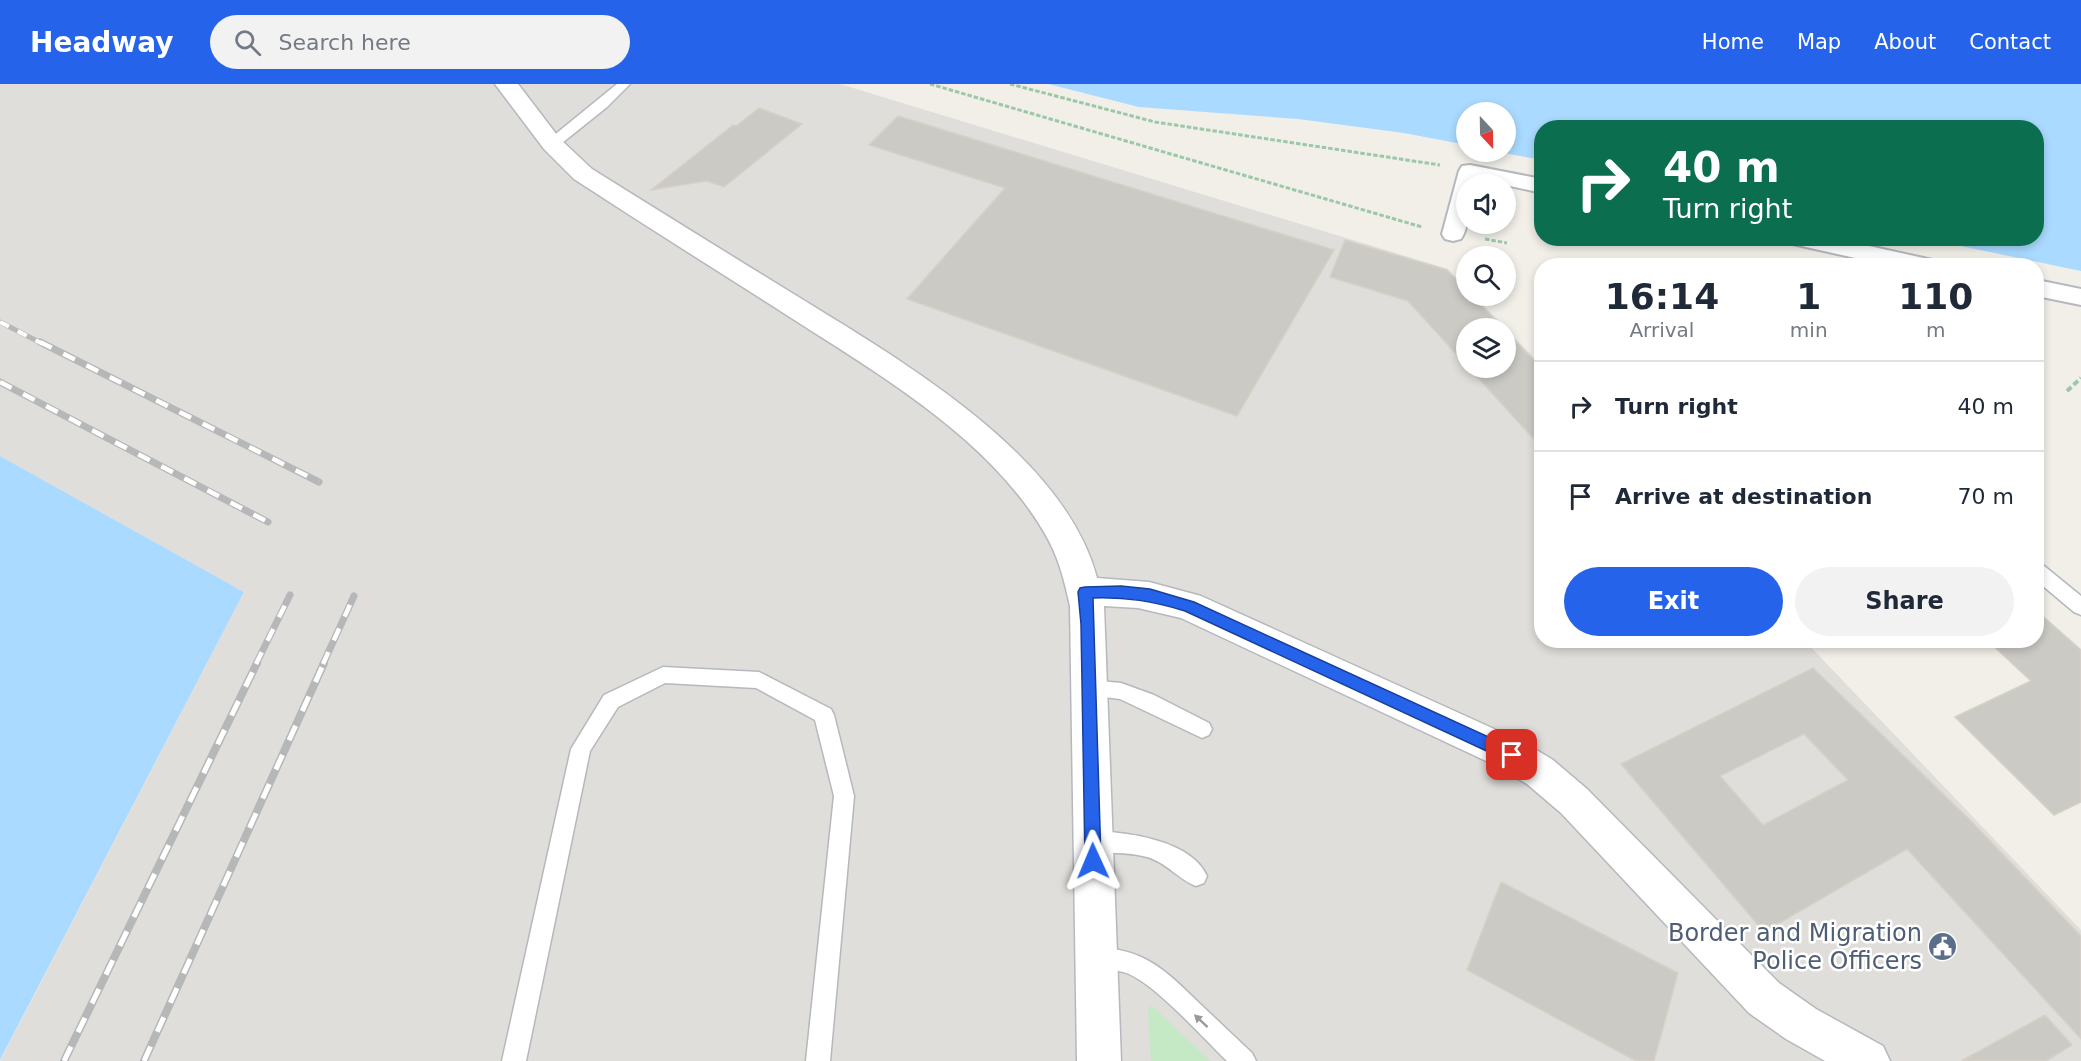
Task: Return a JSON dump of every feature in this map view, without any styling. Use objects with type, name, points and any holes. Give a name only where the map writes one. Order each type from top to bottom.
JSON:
[{"type":"street","points":[[506,84],[552,144],[583,174],[903,376],[937,401],[996,453],[1047,510],[1061,531],[1085,592],[1088,624],[1099,1061]]},
{"type":"street","points":[[1454,234],[1470,171],[1534,184]]},
{"type":"street","points":[[1834,246],[1891,258]]},
{"type":"street","points":[[2044,289],[2081,297]]},
{"type":"street","points":[[1085,592],[1121,591],[1150,594],[1189,606],[1512,755],[1540,772],[1574,801],[1764,998],[1801,1024],[1868,1061]]},
{"type":"lane","points":[[552,144],[603,104],[624,84]]},
{"type":"lane","points":[[2044,576],[2081,607]]},
{"type":"lane","points":[[514,1061],[581,749],[611,700],[663,675],[759,680],[824,715],[844,796],[818,1061]]},
{"type":"lane","points":[[1088,688],[1130,694],[1202,729]]},
{"type":"lane","points":[[1093,841],[1128,842],[1160,849],[1179,861],[1196,876]]},
{"type":"lane","points":[[1095,959],[1116,959],[1133,964],[1154,976],[1244,1061]]},
{"type":"path","points":[[930,84],[1428,229]]},
{"type":"path","points":[[1010,84],[1155,122],[1470,171]]},
{"type":"path","points":[[2067,391],[2081,378]]},
{"type":"shaded area","points":[[0,84],[840,84],[1448,269],[1456,277],[1456,306],[1484,306],[1496,318],[1456,318],[1456,378],[1516,378],[1516,339],[1534,358],[1534,648],[1812,648],[2081,930],[2081,1061],[0,1061],[244,592],[0,456]]},
{"type":"green space","points":[[1151,1005],[1210,1061],[1151,1061],[1148,1011]]},
{"type":"water","points":[[1048,84],[2081,84],[2081,271],[2044,263],[2044,258],[2018,258],[1961,246],[2044,246],[2044,120],[1534,120],[1534,159],[1516,155],[1516,102],[1456,102],[1456,143],[1404,133],[1298,119],[1139,107]]},
{"type":"water","points":[[0,456],[244,592],[0,1060]]},
{"type":"building","points":[[759,108],[802,124],[724,187],[706,181],[651,190],[733,125],[736,126]]},
{"type":"building","points":[[898,116],[1334,250],[1237,416],[907,299],[1005,188],[869,145]]},
{"type":"building","points":[[1345,240],[1447,270],[1456,279],[1456,306],[1482,306],[1493,318],[1456,318],[1456,354],[1408,301],[1330,277]]},
{"type":"building","points":[[1516,342],[1534,361],[1534,439],[1478,378],[1516,378]]},
{"type":"building","points":[[2044,617],[2081,650],[2081,802],[2054,815],[1955,717],[2031,681],[1996,648],[2044,648]]},
{"type":"building","points":[[1813,668],[1970,820],[2081,936],[2081,1039],[1907,849],[1764,932],[1621,764]],"holes":[[[1804,734],[1848,780],[1763,825],[1720,776]]]},
{"type":"building","points":[[1501,882],[1678,973],[1654,1061],[1636,1061],[1467,970]]},
{"type":"building","points":[[2045,1015],[2072,1045],[2046,1061],[1961,1061]]},
{"type":"railway","points":[[0,322],[43,344]]},
{"type":"railway","points":[[40,342],[319,482]]},
{"type":"railway","points":[[0,382],[268,522]]},
{"type":"railway","points":[[256,664],[290,595]]},
{"type":"railway","points":[[323,664],[354,596]]},
{"type":"railway","points":[[64,1061],[257,663]]},
{"type":"railway","points":[[144,1061],[324,663]]},
{"type":"place","name":"Border and Migration Police Officers","points":[[1943,947]]},
{"type":"route","points":[[1093,861],[1088,624],[1085,592],[1121,591],[1150,594],[1189,606],[1512,755]]}]
